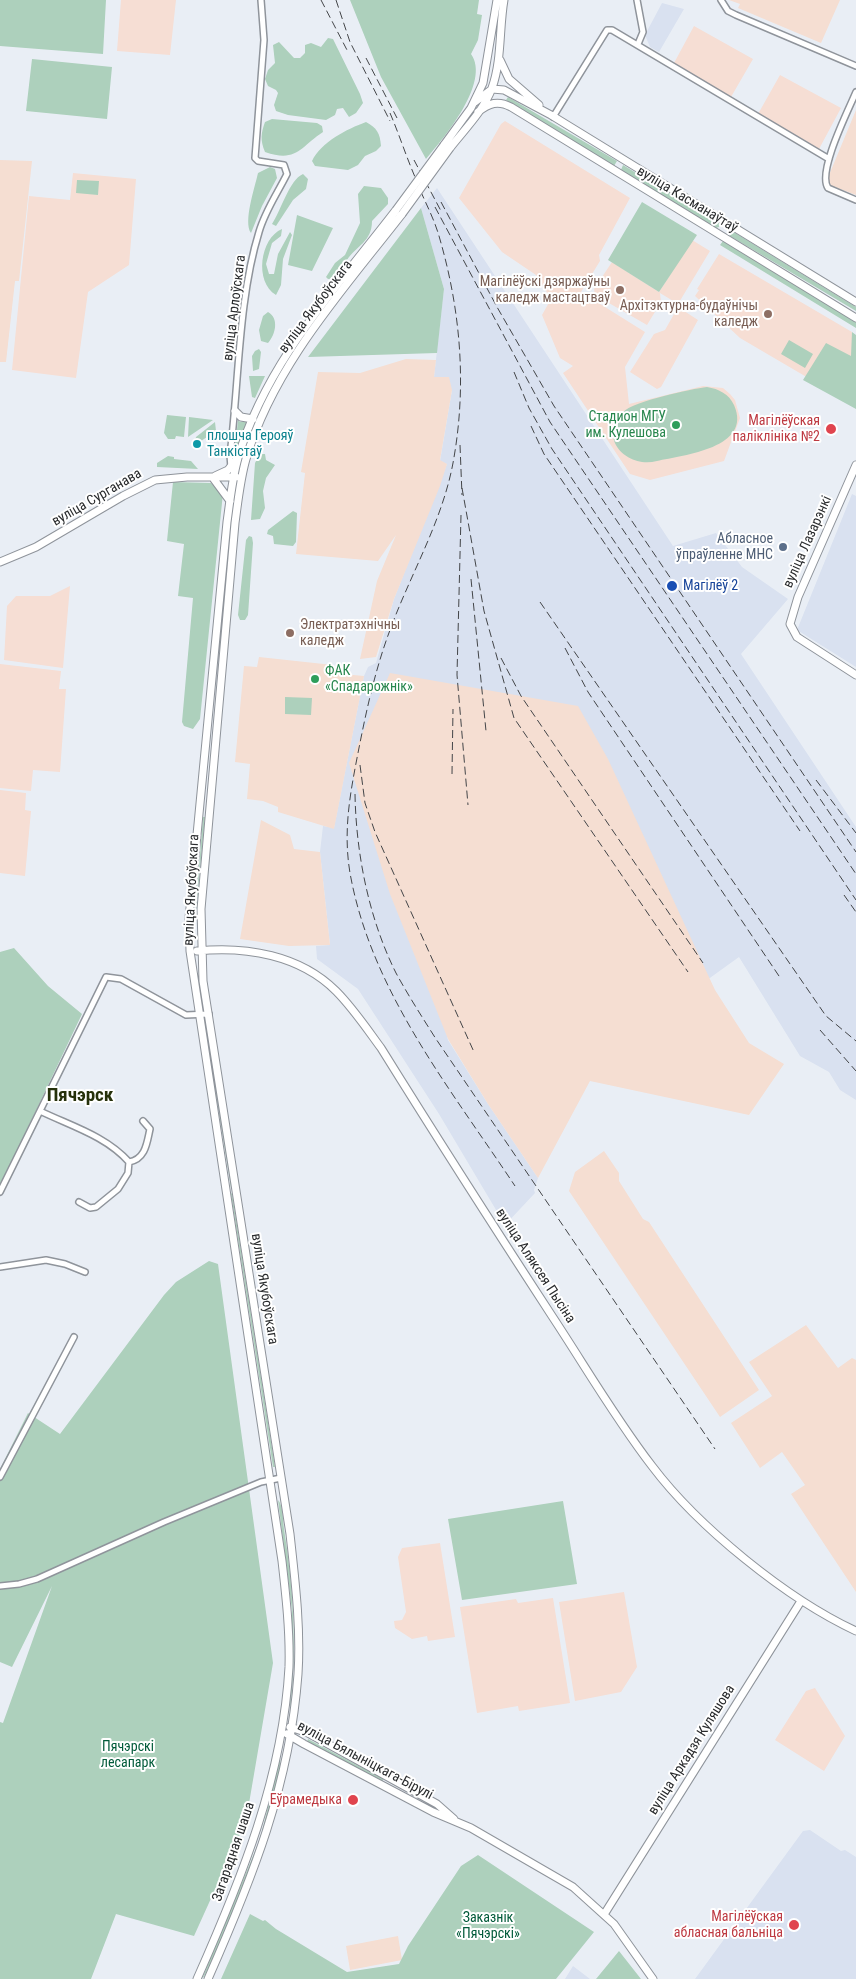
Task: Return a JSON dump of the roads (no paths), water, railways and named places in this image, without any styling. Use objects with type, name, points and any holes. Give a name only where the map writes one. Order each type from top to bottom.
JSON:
[{"type":"main road","points":[[475,107],[483,83],[489,54],[497,0]]},
{"type":"main road","points":[[475,107],[492,89],[499,55],[504,0]]},
{"type":"main road","points":[[489,54],[492,89]]},
{"type":"main road","name":"вуліца Касманаўтаў","points":[[499,55],[502,67],[509,78],[552,116]]},
{"type":"main road","name":"вуліца Касманаўтаў","points":[[492,89],[509,93],[552,116],[856,302]]},
{"type":"main road","name":"вуліца Касманаўтаў","points":[[492,89],[506,104],[856,318]]},
{"type":"main road","points":[[506,104],[500,96],[503,92],[509,93]]},
{"type":"main road","points":[[475,107],[492,103],[506,104]]},
{"type":"main road","name":"вуліца Якубоўскага","points":[[290,1736],[298,1673],[297,1604],[290,1534],[200,950],[201,909],[238,458],[256,419],[297,350],[475,107]]},
{"type":"main road","points":[[235,411],[241,417],[256,419]]},
{"type":"main road","name":"вуліца Якубоўскага","points":[[256,419],[230,502],[189,918],[190,951],[198,1016],[282,1561],[289,1666],[282,1728]]},
{"type":"main road","points":[[230,502],[213,478],[231,467],[238,458]]},
{"type":"main road","name":"вуліца Лазарэнкі","points":[[856,465],[790,619],[792,631],[797,637],[856,675]]},
{"type":"main road","name":"вуліца Сурганава","points":[[0,562],[48,541],[123,496],[155,480],[186,477],[237,477]]},
{"type":"main road","name":"вуліца Аляксея Пысіна","points":[[190,951],[226,949],[277,957],[321,978],[336,991],[359,1017],[381,1048],[612,1409],[653,1468],[699,1518],[736,1550],[800,1601],[856,1631]]},
{"type":"main road","name":"вуліца Аркадзя Куляшова","points":[[604,1913],[800,1601]]},
{"type":"main road","name":"вуліца Бялыніцкага-Бірулі","points":[[282,1728],[292,1727],[308,1733],[437,1804],[455,1820]]},
{"type":"main road","name":"вуліца Бялыніцкага-Бірулі","points":[[282,1728],[290,1736],[433,1812],[455,1820],[573,1887],[604,1913],[653,1979]]},
{"type":"main road","name":"Загарадная шаша","points":[[196,1979],[251,1847],[265,1801],[282,1728]]},
{"type":"main road","name":"Загарадная шаша","points":[[208,1979],[243,1899],[270,1825],[285,1767],[290,1736]]},
{"type":"street","name":"вуліца Арлоўскага","points":[[235,411],[252,255],[263,221],[287,174],[284,165],[258,161],[255,158],[264,40],[261,0]]},
{"type":"street","points":[[637,0],[643,32],[638,44]]},
{"type":"street","points":[[721,0],[728,11],[736,15],[856,66]]},
{"type":"street","points":[[552,116],[607,30],[612,30],[829,159]]},
{"type":"street","points":[[856,92],[829,159],[825,184],[828,188],[856,200]]},
{"type":"street","points":[[235,411],[230,455],[231,467],[237,477]]},
{"type":"street","points":[[0,1192],[106,977],[121,978],[186,1015],[198,1016],[209,1014]]},
{"type":"street","points":[[40,1111],[103,1140],[113,1146],[130,1162]]},
{"type":"street","points":[[130,1162],[136,1161],[144,1154],[150,1129],[143,1121]]},
{"type":"street","points":[[79,1202],[90,1208],[96,1208],[118,1189],[128,1173],[130,1162]]},
{"type":"street","points":[[0,1267],[46,1260],[65,1264],[85,1272]]},
{"type":"street","points":[[0,1477],[74,1337]]},
{"type":"street","points":[[0,1586],[19,1584],[36,1579],[75,1560],[270,1479],[281,1478]]},
{"type":"street","points":[[385,1786],[388,1778]]},
{"type":"railway","points":[[321,0],[347,50]]},
{"type":"railway","points":[[336,0],[350,42],[390,121]]},
{"type":"railway","points":[[366,58],[397,118]]},
{"type":"railway","points":[[390,113],[437,228],[446,264],[457,321],[460,349],[460,406],[453,463],[448,485],[434,527],[390,630],[371,691],[350,798],[347,827],[348,857],[360,916],[394,998],[440,1075],[515,1186]]},
{"type":"railway","points":[[414,160],[441,211]]},
{"type":"railway","points":[[441,202],[497,307],[554,406],[856,852]]},
{"type":"railway","points":[[435,207],[550,422],[856,874]]},
{"type":"railway","points":[[514,372],[529,408],[552,449],[856,900]]},
{"type":"railway","points":[[531,426],[544,454],[800,831]]},
{"type":"railway","points":[[460,445],[462,495]]},
{"type":"railway","points":[[462,488],[484,611],[514,718],[688,972]]},
{"type":"railway","points":[[461,515],[457,675],[468,805]]},
{"type":"railway","points":[[471,579],[486,731]]},
{"type":"railway","points":[[540,602],[826,1016],[856,1041]]},
{"type":"railway","points":[[565,648],[588,692],[781,979]]},
{"type":"railway","points":[[501,658],[521,696],[703,963]]},
{"type":"railway","points":[[452,774],[453,709]]},
{"type":"railway","points":[[360,765],[365,803],[375,832],[474,1052]]},
{"type":"railway","points":[[816,780],[856,833]]},
{"type":"railway","points":[[355,794],[361,863],[371,908],[378,931],[396,973],[436,1039],[715,1449]]},
{"type":"railway","points":[[844,895],[856,912]]},
{"type":"railway","points":[[820,1030],[856,1071]]},
{"type":"place","name":"Магілёўскі дзяржаўны каледж мастацтваў","points":[[620,290]]},
{"type":"place","name":"Архітэктурна-будаўнічы каледж","points":[[768,314]]},
{"type":"place","name":"Стадион МГУ им. Кулешова","points":[[676,425]]},
{"type":"place","name":"Магілёўская паліклініка №2","points":[[831,429]]},
{"type":"place","name":"плошча Герояў Танкістаў","points":[[197,444]]},
{"type":"place","name":"Абласное ўпраўленне МНС","points":[[783,547]]},
{"type":"place","name":"Магілёў 2","points":[[672,586]]},
{"type":"place","name":"Электратэхнічны каледж","points":[[290,633]]},
{"type":"place","name":"ФАК «Спадарожнік»","points":[[315,679]]},
{"type":"place","name":"Еўрамедыка","points":[[353,1800]]},
{"type":"place","name":"Магілёўская абласная бальніца","points":[[794,1925]]},
{"type":"district","name":"Пячэрск","points":[[80,1096]]},
{"type":"park label","name":"Пячэрскі лесапарк","points":[[128,1755]]},
{"type":"park label","name":"Заказнік «Пячэрскі»","points":[[488,1926]]}]
